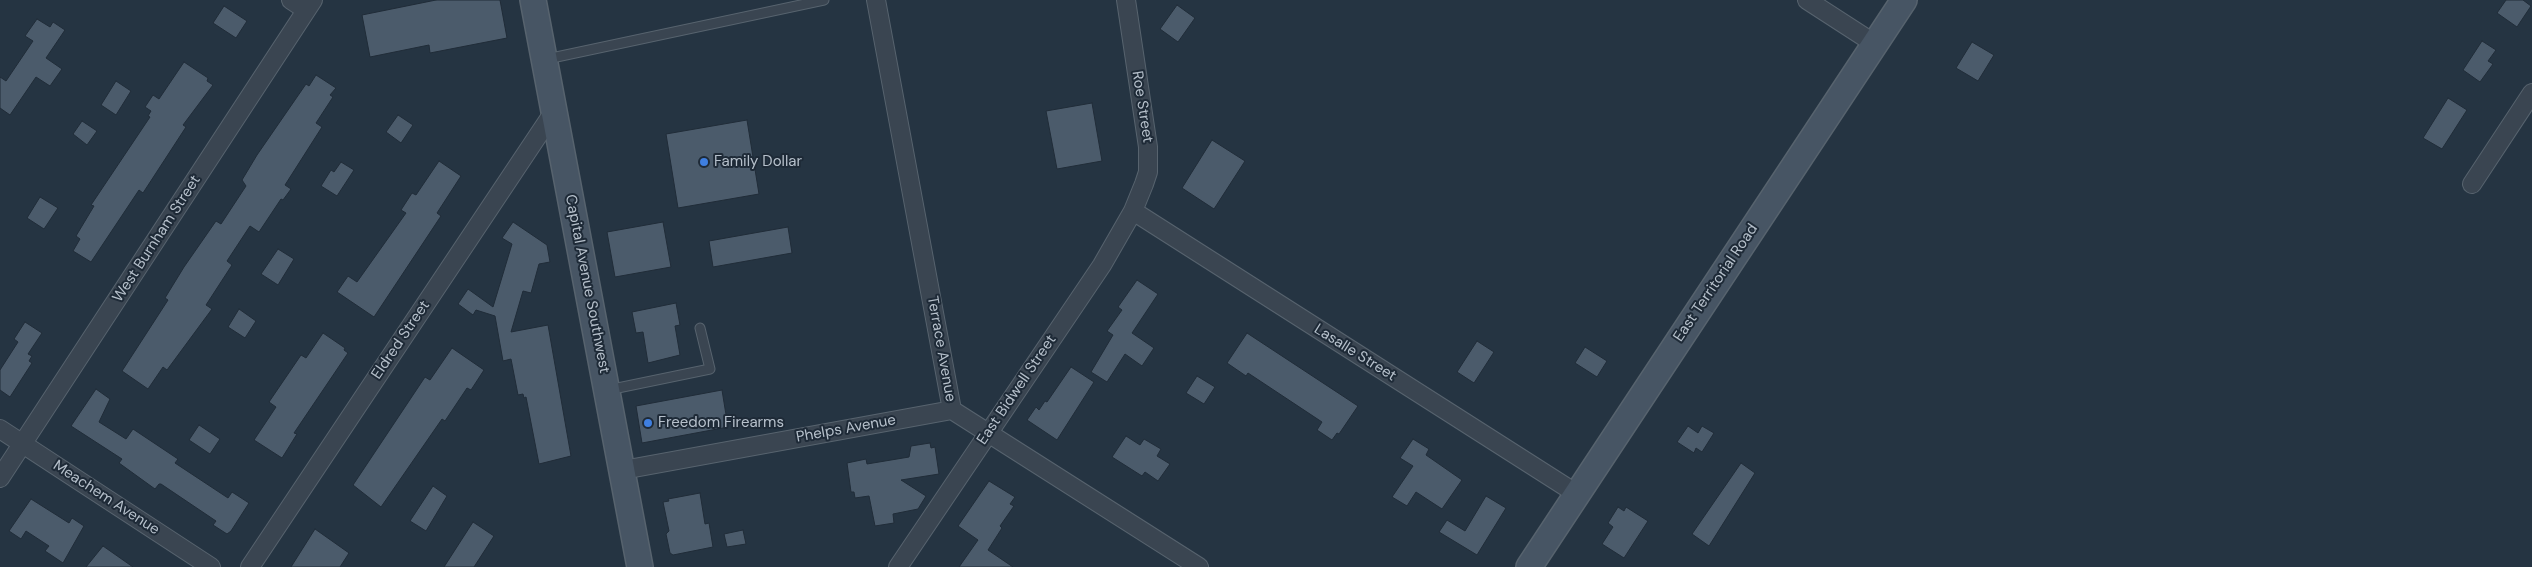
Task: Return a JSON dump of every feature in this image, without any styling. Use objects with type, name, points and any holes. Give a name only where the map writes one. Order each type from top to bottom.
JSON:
[{"type":"street","points":[[291,0],[310,5]]},
{"type":"street","name":"Capital Avenue Southwest","points":[[533,0],[640,567]]},
{"type":"street","name":"Terrace Avenue","points":[[876,0],[952,410],[1198,567]]},
{"type":"street","name":"Roe Street","points":[[1126,0],[1149,160],[1144,184],[1132,211]]},
{"type":"street","points":[[1807,0],[1875,44]]},
{"type":"street","name":"East Territorial Road","points":[[1529,567],[1904,0]]},
{"type":"street","name":"West Burnham Street","points":[[0,478],[310,5]]},
{"type":"street","points":[[2472,184],[2532,93]]},
{"type":"street","name":"Eldred Street","points":[[250,567],[553,113]]},
{"type":"street","name":"East Bidwell Street","points":[[898,567],[1102,266],[1132,211]]},
{"type":"street","name":"Lasalle Street","points":[[1132,211],[1577,494]]},
{"type":"street","name":"Phelps Avenue","points":[[623,470],[952,410]]},
{"type":"street","name":"Meachem Avenue","points":[[0,429],[212,567]]},
{"type":"lane","points":[[544,59],[824,0]]},
{"type":"lane","points":[[607,390],[710,369],[700,328]]},
{"type":"building","points":[[436,0],[500,0],[507,38],[430,53],[429,45],[370,57],[362,15]]},
{"type":"building","points":[[2506,0],[2523,0],[2531,6],[2517,27],[2497,13]]},
{"type":"building","points":[[1177,5],[1195,18],[1178,42],[1160,29]]},
{"type":"building","points":[[224,6],[247,21],[236,38],[213,23]]},
{"type":"building","points":[[37,19],[50,27],[53,22],[65,30],[46,58],[62,69],[50,86],[36,77],[10,115],[0,108],[0,77],[6,81],[33,41],[25,36]]},
{"type":"building","points":[[2482,41],[2496,50],[2488,61],[2493,64],[2480,82],[2463,70]]},
{"type":"building","points":[[1972,42],[1994,55],[1978,81],[1956,68]]},
{"type":"building","points":[[184,62],[208,78],[207,81],[213,85],[183,125],[186,127],[143,193],[139,190],[91,262],[73,251],[80,239],[76,236],[94,206],[91,205],[150,117],[148,116],[151,111],[145,107],[153,95],[159,99]]},
{"type":"building","points":[[316,75],[336,88],[330,95],[333,97],[316,123],[322,127],[285,185],[291,189],[283,200],[281,199],[259,232],[250,226],[227,261],[232,265],[206,305],[212,309],[167,370],[163,367],[148,389],[122,371],[168,300],[165,298],[184,267],[216,221],[221,224],[246,186],[242,180],[257,155],[306,84],[309,86]]},
{"type":"building","points":[[116,81],[131,91],[116,115],[101,105]]},
{"type":"building","points":[[2448,98],[2467,110],[2442,149],[2423,138]]},
{"type":"building","points":[[1092,103],[1102,161],[1057,169],[1046,111]]},
{"type":"building","points":[[398,115],[413,125],[401,143],[386,132]]},
{"type":"building","points":[[747,120],[759,194],[678,208],[666,134]]},
{"type":"building","points":[[82,121],[97,131],[87,145],[73,134]]},
{"type":"building","points":[[1212,140],[1245,161],[1214,209],[1182,188]]},
{"type":"building","points":[[439,161],[461,176],[437,213],[441,216],[374,317],[337,292],[348,276],[357,282],[406,213],[401,210],[412,193],[416,195]]},
{"type":"building","points":[[341,162],[354,170],[337,196],[321,186],[331,170],[334,172]]},
{"type":"building","points":[[40,197],[58,208],[44,229],[27,218]]},
{"type":"building","points":[[513,222],[547,245],[550,262],[539,264],[531,293],[523,291],[511,332],[548,325],[571,456],[539,464],[526,397],[524,398],[523,394],[518,395],[511,359],[503,361],[495,316],[476,310],[473,315],[458,304],[468,289],[493,307],[512,244],[502,238]]},
{"type":"building","points":[[663,222],[671,267],[615,277],[607,232]]},
{"type":"building","points":[[788,227],[792,253],[713,267],[709,241]]},
{"type":"building","points":[[278,249],[294,259],[278,285],[261,274]]},
{"type":"building","points":[[1137,280],[1158,294],[1132,333],[1154,348],[1142,366],[1125,354],[1107,382],[1091,372],[1113,335],[1107,331],[1122,310],[1118,307]]},
{"type":"building","points":[[676,303],[680,325],[675,326],[680,355],[648,363],[643,332],[636,333],[632,312]]},
{"type":"building","points":[[239,309],[256,321],[245,338],[228,327]]},
{"type":"building","points":[[25,322],[42,333],[28,354],[32,356],[29,361],[32,363],[10,397],[0,390],[0,370],[18,342],[14,339]]},
{"type":"building","points":[[323,333],[345,348],[344,350],[348,353],[294,433],[297,434],[282,458],[254,440],[276,407],[269,402],[301,355],[306,358]]},
{"type":"building","points":[[1247,333],[1358,406],[1339,434],[1337,433],[1332,440],[1317,430],[1322,422],[1248,373],[1246,376],[1227,363]]},
{"type":"building","points":[[1477,341],[1494,352],[1474,383],[1457,372]]},
{"type":"building","points":[[1585,347],[1607,361],[1597,377],[1575,363]]},
{"type":"building","points":[[452,348],[484,370],[471,390],[467,388],[445,421],[442,419],[381,507],[353,485],[425,377],[430,380]]},
{"type":"building","points":[[1071,367],[1094,382],[1057,440],[1027,420],[1036,407],[1039,410],[1045,401],[1047,402]]},
{"type":"building","points":[[1197,376],[1215,387],[1204,404],[1186,393]]},
{"type":"building","points":[[96,389],[110,399],[99,422],[126,439],[133,429],[178,459],[175,463],[228,498],[232,492],[249,503],[231,531],[227,534],[213,525],[216,521],[161,484],[155,489],[119,463],[122,459],[71,426]]},
{"type":"building","points":[[722,390],[728,427],[642,443],[636,406]]},
{"type":"building","points":[[199,425],[220,439],[210,454],[189,440]]},
{"type":"building","points":[[1688,426],[1698,433],[1702,426],[1714,433],[1702,452],[1696,448],[1694,453],[1677,442]]},
{"type":"building","points":[[1126,436],[1140,445],[1144,439],[1161,449],[1157,456],[1170,464],[1158,481],[1145,472],[1142,476],[1112,457]]},
{"type":"building","points":[[1413,439],[1429,449],[1426,455],[1462,480],[1442,509],[1416,492],[1407,506],[1392,497],[1413,466],[1400,458]]},
{"type":"building","points":[[930,443],[931,448],[935,447],[939,474],[901,480],[926,496],[918,509],[893,514],[894,523],[875,526],[869,496],[855,498],[854,492],[851,492],[847,463],[866,459],[867,464],[909,457],[911,446]]},
{"type":"building","points":[[1741,463],[1755,473],[1709,546],[1692,534]]},
{"type":"building","points":[[989,481],[1015,497],[1010,504],[1014,506],[1000,526],[1002,528],[988,550],[1013,567],[959,567],[978,540],[958,526]]},
{"type":"building","points":[[433,486],[447,496],[426,531],[410,521]]},
{"type":"building","points":[[700,493],[705,524],[709,523],[713,547],[673,555],[670,553],[666,534],[669,531],[663,502],[669,501],[668,499]]},
{"type":"building","points":[[1486,496],[1506,508],[1477,555],[1439,532],[1447,520],[1465,531]]},
{"type":"building","points":[[31,499],[69,523],[72,518],[84,526],[63,563],[45,551],[49,546],[26,531],[21,539],[9,531]]},
{"type":"building","points":[[1618,507],[1624,511],[1626,507],[1648,521],[1624,558],[1602,544],[1613,527],[1608,523]]},
{"type":"building","points":[[473,522],[494,536],[474,567],[444,567]]},
{"type":"building","points":[[315,529],[349,553],[340,567],[291,567]]},
{"type":"building","points":[[743,530],[746,544],[727,547],[724,534]]},
{"type":"building","points":[[103,546],[133,567],[86,567]]},
{"type":"place","name":"Family Dollar","points":[[704,162]]},
{"type":"place","name":"Freedom Firearms","points":[[648,423]]}]
